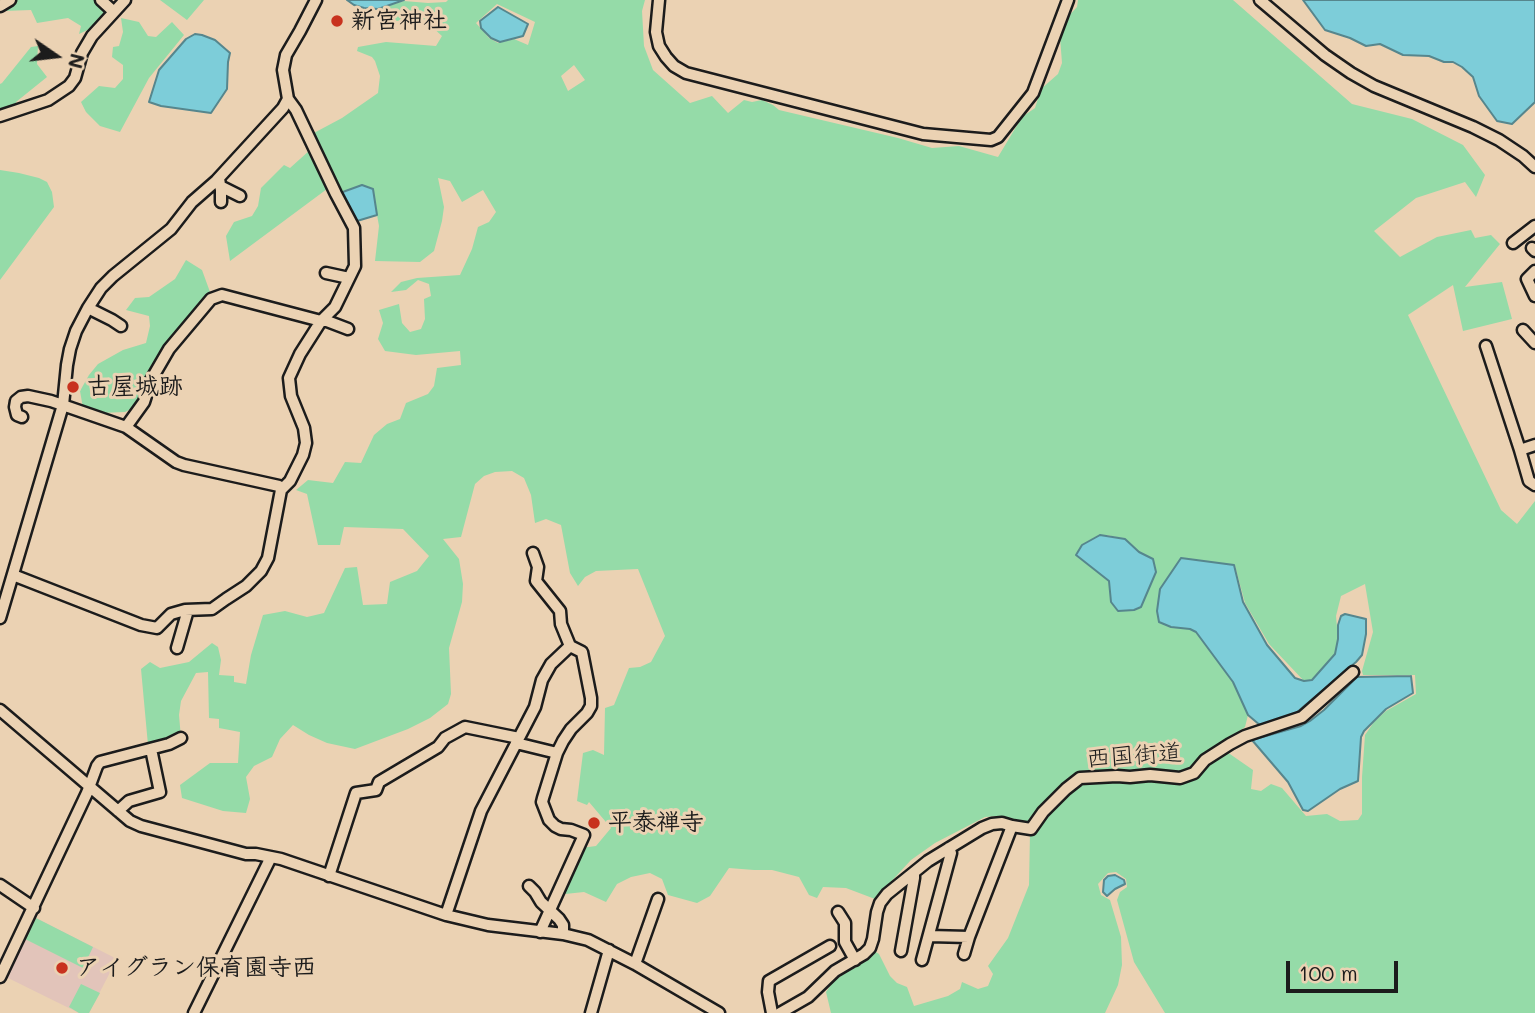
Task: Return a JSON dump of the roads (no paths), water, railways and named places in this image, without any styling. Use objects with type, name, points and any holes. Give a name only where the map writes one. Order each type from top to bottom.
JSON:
[{"type":"street","points":[[0,6],[10,0]]},
{"type":"street","points":[[101,0],[113,11]]},
{"type":"street","points":[[0,116],[48,100],[69,86],[75,78],[82,53],[92,36],[125,0]]},
{"type":"street","points":[[13,575],[141,625],[157,628],[171,614],[212,609],[247,586],[261,571],[268,558],[281,490],[290,481],[306,443],[304,428],[291,396],[289,378],[300,354],[321,321],[335,307],[355,266],[354,228],[296,110],[288,99],[283,70],[286,55],[316,0]]},
{"type":"street","points":[[659,0],[656,32],[659,46],[674,66],[686,74],[923,134],[991,141],[998,137],[1033,93],[1068,0]]},
{"type":"street","points":[[1260,0],[1325,55],[1351,73],[1374,86],[1499,140],[1535,167]]},
{"type":"street","points":[[0,618],[63,405],[69,349],[88,308],[113,276],[171,229],[192,202],[219,182],[288,99]]},
{"type":"street","points":[[219,182],[240,196]]},
{"type":"street","points":[[219,182],[220,202]]},
{"type":"street","points":[[1513,243],[1535,226]]},
{"type":"street","points":[[1535,271],[1527,279],[1535,296]]},
{"type":"street","points":[[327,273],[349,278]]},
{"type":"street","points":[[127,427],[144,402],[151,380],[169,349],[211,299],[222,295],[327,321],[348,329]]},
{"type":"street","points":[[88,308],[121,326]]},
{"type":"street","points":[[1523,330],[1535,343]]},
{"type":"street","points":[[1486,346],[1529,481],[1535,485]]},
{"type":"street","points":[[22,417],[17,415],[15,407],[20,397],[28,396],[63,405],[127,427],[176,462],[279,486],[281,490]]},
{"type":"street","points":[[1520,450],[1535,445]]},
{"type":"street","points":[[533,553],[538,567],[536,581],[560,611],[561,624],[570,646],[582,652],[591,706],[563,741],[543,798],[548,820],[561,829],[584,835],[540,932]]},
{"type":"street","points":[[177,648],[188,610]]},
{"type":"street","points":[[446,915],[481,811],[535,707],[542,680],[551,664],[570,646]]},
{"type":"street","name":"西国街道","points":[[780,1013],[807,997],[835,971],[870,948],[880,903],[887,894],[949,848],[982,828],[1002,823],[1031,829],[1043,812],[1080,778],[1130,778],[1150,775],[1180,778],[1194,773],[1205,760],[1245,736],[1302,717],[1353,672]]},
{"type":"street","points":[[0,709],[130,821],[152,830],[246,854],[271,857],[446,915],[488,925],[563,934],[588,940],[719,1013]]},
{"type":"street","points":[[329,876],[356,793],[376,790],[379,782],[438,747],[445,738],[465,727],[557,753]]},
{"type":"street","points":[[0,976],[100,762],[169,744],[181,738]]},
{"type":"street","points":[[118,811],[129,801],[160,792],[151,749]]},
{"type":"street","points":[[964,954],[1012,826]]},
{"type":"street","points":[[922,960],[951,853],[949,848]]},
{"type":"street","points":[[194,1013],[271,857]]},
{"type":"street","points":[[901,951],[914,873]]},
{"type":"street","points":[[0,885],[34,908]]},
{"type":"street","points":[[529,886],[562,925],[563,934]]},
{"type":"street","points":[[635,964],[658,899]]},
{"type":"street","points":[[838,912],[845,923],[845,942],[855,960]]},
{"type":"street","points":[[929,936],[969,937]]},
{"type":"street","points":[[772,1013],[769,981],[830,946]]},
{"type":"street","points":[[591,1013],[609,950]]},
{"type":"water","points":[[347,0],[404,0],[378,9],[364,8]]},
{"type":"water","points":[[1303,0],[1535,0],[1535,102],[1512,124],[1497,121],[1479,96],[1473,77],[1462,67],[1429,56],[1403,55],[1380,44],[1366,46],[1325,30]]},
{"type":"water","points":[[498,7],[528,24],[523,36],[500,42],[491,38],[481,28],[480,21]]},
{"type":"water","points":[[195,34],[215,40],[230,53],[227,89],[211,113],[149,102],[159,70],[186,39]]},
{"type":"water","points":[[362,185],[373,189],[377,215],[357,221],[340,193]]},
{"type":"water","points":[[1100,535],[1125,539],[1139,552],[1153,559],[1156,572],[1141,607],[1118,611],[1111,602],[1109,581],[1076,555],[1082,545]]},
{"type":"water","points":[[1181,558],[1234,565],[1243,602],[1267,645],[1295,678],[1312,680],[1335,654],[1338,625],[1341,616],[1345,614],[1366,619],[1362,655],[1296,713],[1261,726],[1248,715],[1233,682],[1196,632],[1159,622],[1157,611],[1160,589]]},
{"type":"water","points":[[1411,676],[1413,693],[1386,709],[1364,731],[1361,737],[1358,781],[1340,789],[1308,811],[1303,810],[1288,782],[1252,740],[1310,721],[1357,677]]},
{"type":"water","points":[[1115,875],[1124,880],[1125,884],[1107,896],[1103,892],[1104,880]]},
{"type":"place","name":"新宮神社","points":[[337,21]]},
{"type":"place","name":"古屋城跡","points":[[73,387]]},
{"type":"place","name":"平泰禅寺","points":[[594,823]]},
{"type":"place","name":"アイグラン保育園寺西","points":[[62,968]]}]
